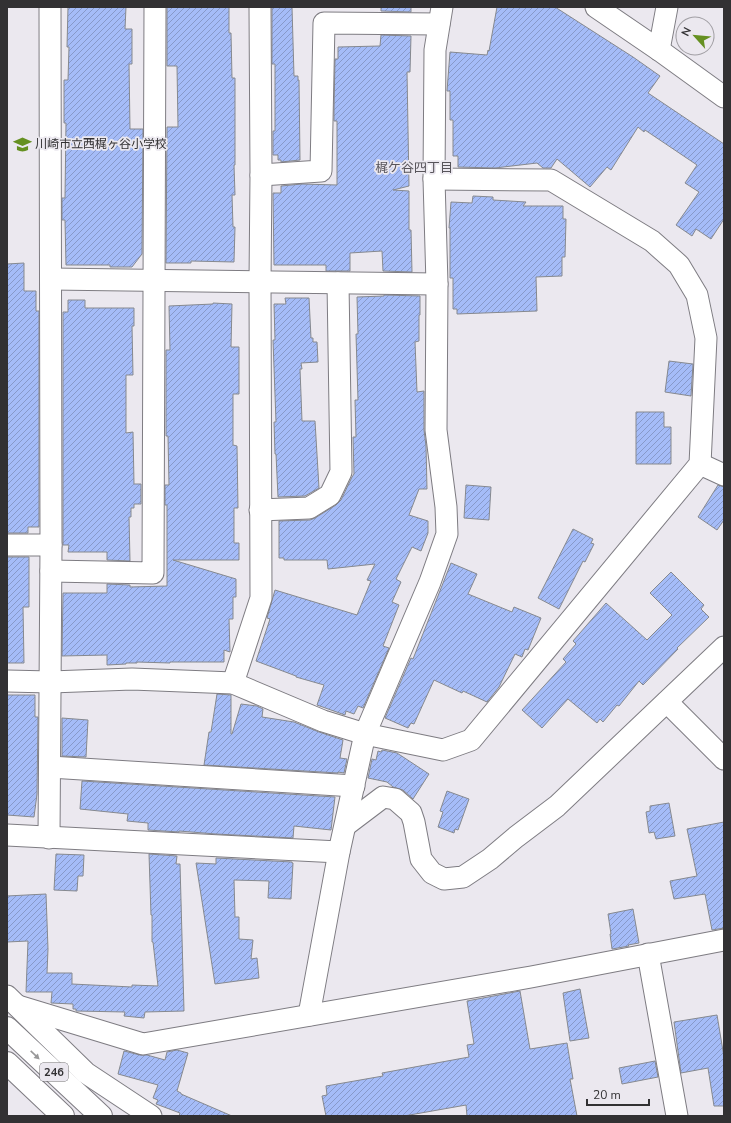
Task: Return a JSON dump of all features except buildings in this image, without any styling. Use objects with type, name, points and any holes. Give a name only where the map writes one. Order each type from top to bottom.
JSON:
[{"type":"highway","name":"246","points":[[7,1028],[101,1114]]},
{"type":"highway","name":"246","points":[[7,1063],[63,1116]]},
{"type":"street","points":[[49,838],[51,682],[50,7]]},
{"type":"street","points":[[51,571],[153,573],[155,7]]},
{"type":"street","points":[[233,683],[261,598],[260,7]]},
{"type":"street","points":[[596,7],[724,97]]},
{"type":"street","points":[[659,50],[667,7]]},
{"type":"street","points":[[261,175],[321,171],[324,23],[441,16],[435,50],[434,179],[437,284],[436,430],[446,507],[447,534],[430,582],[365,734],[339,852],[309,1015]]},
{"type":"street","points":[[7,682],[132,679],[233,683],[323,721],[365,734],[443,750],[471,740],[700,464],[706,338],[697,295],[679,265],[652,240],[551,180],[434,179]]},
{"type":"street","points":[[51,279],[437,284]]},
{"type":"street","points":[[260,510],[309,508],[330,495],[341,472],[338,283]]},
{"type":"street","points":[[700,464],[724,475]]},
{"type":"street","points":[[7,545],[51,545]]},
{"type":"street","points":[[346,825],[383,797],[395,799],[411,813],[421,859],[432,873],[444,879],[463,877],[490,859],[557,806],[724,647]]},
{"type":"street","points":[[667,702],[724,759]]},
{"type":"street","points":[[50,767],[354,786]]},
{"type":"street","points":[[7,835],[339,852]]},
{"type":"street","points":[[12,1001],[142,1044],[531,977],[724,940]]},
{"type":"street","points":[[648,954],[677,1116]]},
{"type":"street","points":[[12,1001],[86,1073],[151,1116]]},
{"type":"place","name":"川崎市立西梶ヶ谷小学校","points":[[22,144]]},
{"type":"district","name":"梶ケ谷四丁目","points":[[414,167]]}]
